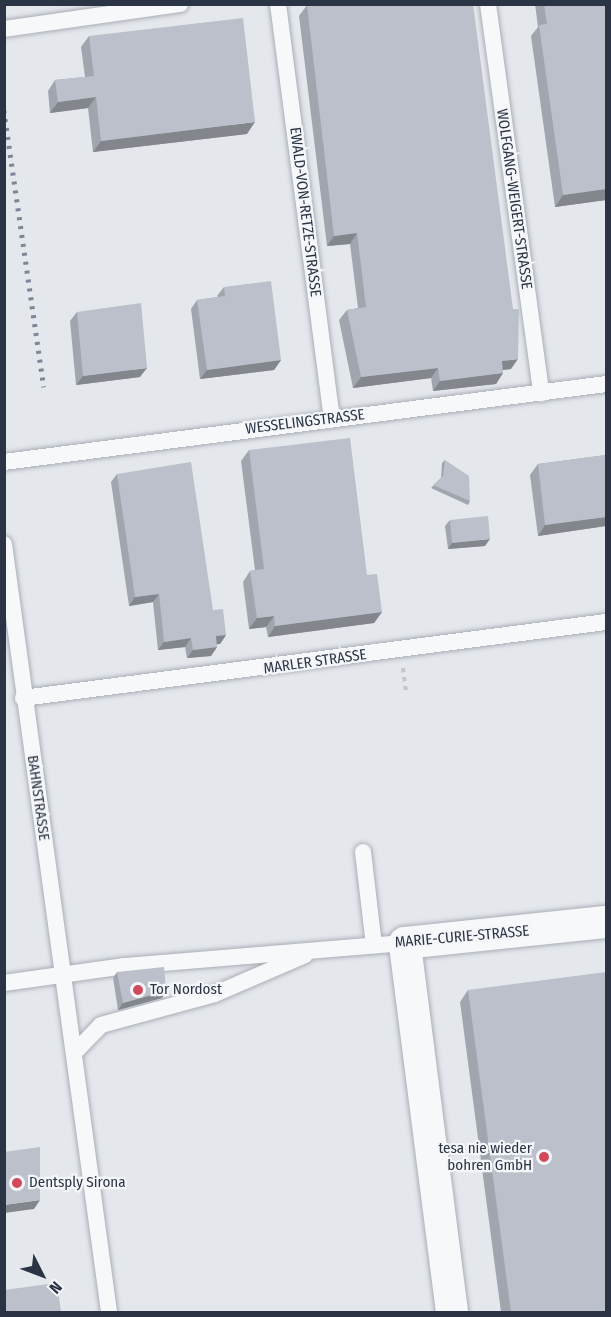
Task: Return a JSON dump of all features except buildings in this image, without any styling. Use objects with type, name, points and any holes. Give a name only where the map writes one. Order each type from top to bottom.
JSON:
[{"type":"street","name":"MARIE-CURIE-STRASSE","points":[[405,943],[606,922]]},
{"type":"street","points":[[405,943],[452,1312]]},
{"type":"lane","points":[[4,29],[180,4]]},
{"type":"lane","name":"EWALD-VON-RETZE-STRASSE","points":[[279,4],[332,419]]},
{"type":"lane","name":"WOLFGANG-WEIGERT-STRASSE","points":[[488,4],[541,393]]},
{"type":"lane","name":"WESSELINGSTRASSE","points":[[4,462],[606,384]]},
{"type":"lane","name":"BAHNSTRASSE","points":[[4,544],[7,591],[75,1052],[109,1312]]},
{"type":"lane","name":"MARLER STRASSE","points":[[23,698],[606,622]]},
{"type":"lane","points":[[363,852],[374,945]]},
{"type":"lane","name":"MARIE-CURIE-STRASSE","points":[[64,975],[318,949],[405,943]]},
{"type":"lane","points":[[75,1052],[101,1025],[215,994],[318,949]]},
{"type":"lane","points":[[4,983],[64,975]]},
{"type":"path","points":[[403,667],[406,691]]},
{"type":"railway","points":[[4,110],[44,387]]},
{"type":"place","name":"Tor Nordost","points":[[138,990]]},
{"type":"place","name":"tesa nie wieder bohren GmbH","points":[[544,1157]]},
{"type":"place","name":"Dentsply Sirona","points":[[17,1183]]}]
